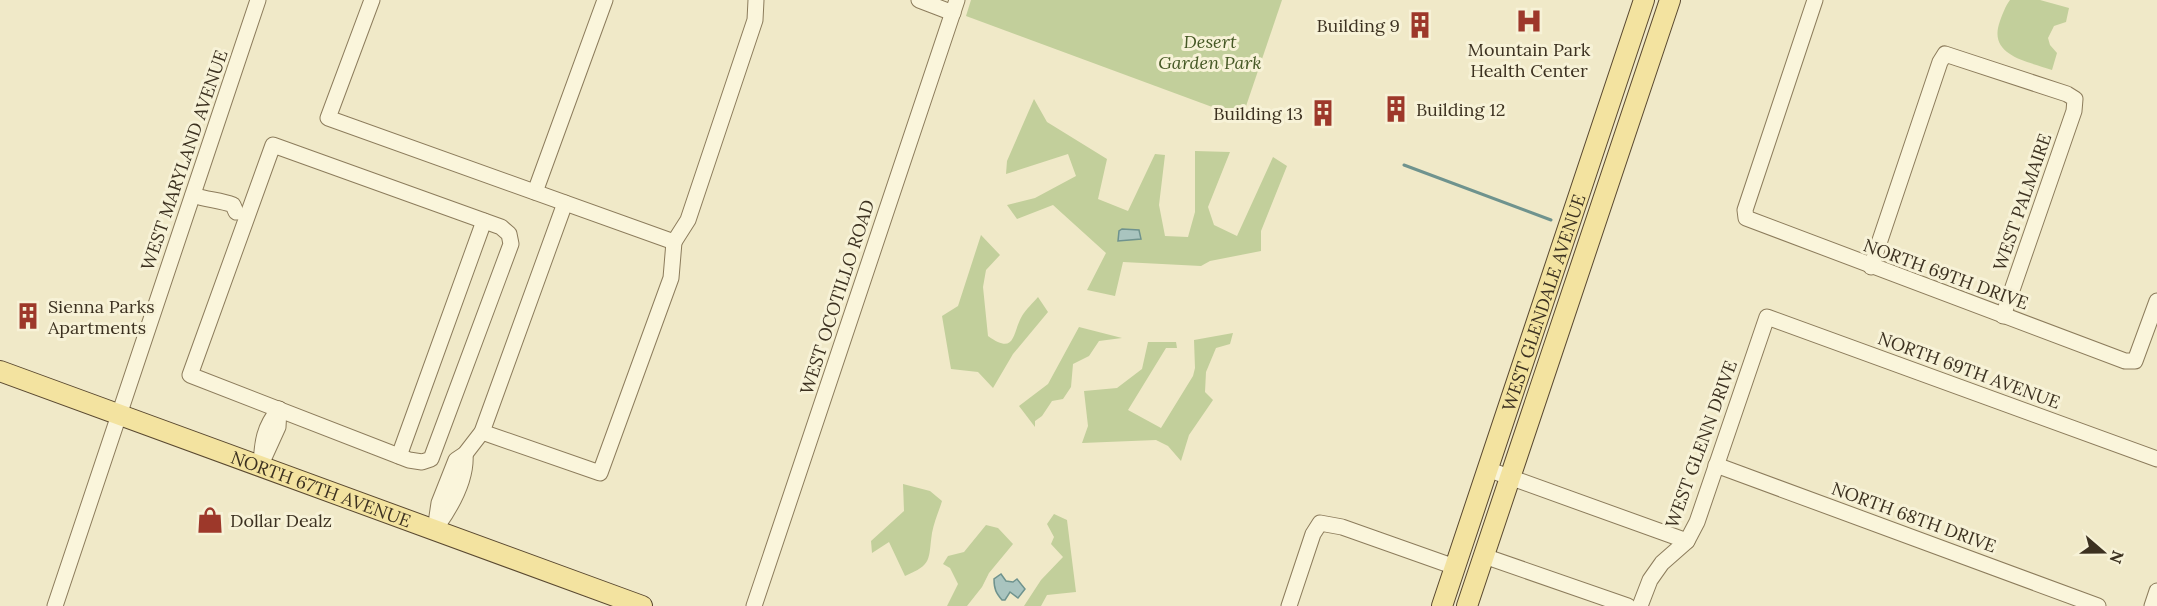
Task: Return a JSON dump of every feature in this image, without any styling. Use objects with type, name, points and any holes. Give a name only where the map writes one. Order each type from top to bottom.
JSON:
[{"type":"main road","name":"WEST GLENDALE AVENUE","points":[[1442,606],[1644,0]]},
{"type":"main road","name":"WEST GLENDALE AVENUE","points":[[1467,606],[1670,0]]},
{"type":"main road","points":[[1613,94],[1636,102]]},
{"type":"main road","name":"NORTH 67TH AVENUE","points":[[0,371],[642,606]]},
{"type":"main road","points":[[1452,606],[1456,596],[1455,567]]},
{"type":"street","name":"WEST MARYLAND AVENUE","points":[[55,606],[258,0]]},
{"type":"street","points":[[372,0],[327,118],[674,242]]},
{"type":"street","points":[[535,192],[605,0]]},
{"type":"street","points":[[482,432],[600,473],[671,278],[674,242],[688,220],[755,20],[756,0]]},
{"type":"street","points":[[919,0],[955,7]]},
{"type":"street","name":"NORTH 69TH DRIVE","points":[[1815,0],[1745,210],[1746,218],[2125,361],[2135,361],[2157,301]]},
{"type":"street","name":"WEST OCOTILLO ROAD","points":[[754,606],[955,7]]},
{"type":"street","name":"WEST PALMAIRE","points":[[1871,267],[1940,62],[1945,54],[2058,91],[2075,99],[2074,111],[2003,316]]},
{"type":"street","points":[[273,144],[501,227],[509,234],[511,244],[436,453],[431,459],[422,462],[399,456],[190,375],[242,214],[273,144]]},
{"type":"street","points":[[193,195],[213,202],[217,210],[229,215],[242,214]]},
{"type":"street","points":[[435,530],[451,507],[466,465],[465,454],[482,432],[565,203]]},
{"type":"street","points":[[399,456],[484,221]]},
{"type":"street","name":"NORTH 69TH AVENUE","points":[[1767,317],[2157,459]]},
{"type":"street","name":"WEST GLENN DRIVE","points":[[1640,606],[1650,580],[1662,563],[1687,542],[1697,522],[1767,317]]},
{"type":"street","points":[[261,466],[262,437],[268,422],[279,409]]},
{"type":"street","name":"NORTH 68TH DRIVE","points":[[1716,465],[2098,606]]},
{"type":"street","points":[[1487,469],[1687,542]]},
{"type":"street","points":[[1289,606],[1313,534],[1320,523],[1342,527],[1455,567]]},
{"type":"street","points":[[1484,556],[1628,606]]},
{"type":"street","points":[[2152,606],[2157,591]]},
{"type":"green space","name":"Desert Garden Park","points":[[971,0],[1282,0],[1242,118],[966,16]]},
{"type":"green space","points":[[2010,0],[2040,0],[2069,8],[2066,22],[2054,26],[2048,38],[2050,45],[2057,53],[2052,70],[2021,60],[2004,50],[1999,42],[1997,33],[2000,21]]},
{"type":"green space","points":[[1034,99],[1047,122],[1107,159],[1098,199],[1128,211],[1155,154],[1165,155],[1159,205],[1165,236],[1188,237],[1195,212],[1195,151],[1230,152],[1208,207],[1214,225],[1237,236],[1273,157],[1287,166],[1261,231],[1261,251],[1210,261],[1201,266],[1123,262],[1115,296],[1087,290],[1106,253],[1053,205],[1017,219],[1007,205],[1035,198],[1076,176],[1068,154],[1006,174],[1007,161]]},
{"type":"green space","points":[[981,235],[1000,255],[986,270],[983,287],[988,336],[1004,344],[1012,340],[1024,313],[1038,297],[1048,312],[1013,354],[993,388],[978,372],[951,369],[942,316],[958,306]]},
{"type":"green space","points":[[1079,327],[1122,338],[1099,341],[1089,356],[1073,364],[1071,387],[1063,399],[1052,401],[1042,416],[1035,421],[1035,427],[1019,406],[1048,384]]},
{"type":"green space","points":[[1233,333],[1230,344],[1216,348],[1206,372],[1205,392],[1213,400],[1189,435],[1181,461],[1168,446],[1156,440],[1082,443],[1088,426],[1084,391],[1117,388],[1142,369],[1148,342],[1176,342],[1177,348],[1166,348],[1128,410],[1161,428],[1193,376],[1194,340]]},
{"type":"green space","points":[[903,484],[930,491],[942,501],[933,529],[928,560],[920,568],[905,576],[889,542],[872,553],[871,541],[904,511]]},
{"type":"green space","points":[[1054,514],[1067,520],[1076,592],[1047,595],[1041,606],[1024,606],[1041,580],[1063,557],[1051,544],[1054,537],[1047,524]]},
{"type":"green space","points":[[986,525],[998,528],[1013,544],[989,573],[982,587],[967,606],[947,606],[958,584],[950,568],[943,564],[948,556],[964,552]]},
{"type":"water","points":[[1122,229],[1139,230],[1141,239],[1118,241],[1119,231]]},
{"type":"water","points":[[1001,574],[1006,581],[1013,582],[1017,579],[1025,589],[1018,598],[1010,592],[1005,600],[998,595],[994,579]]},
{"type":"waterway","points":[[1404,165],[1551,220]]},
{"type":"place","name":"Mountain Park Health Center","points":[[1529,21]]},
{"type":"place","name":"Building 9","points":[[1420,25]]},
{"type":"place","name":"Building 12","points":[[1396,109]]},
{"type":"place","name":"Building 13","points":[[1323,113]]},
{"type":"place","name":"Sienna Parks Apartments","points":[[28,316]]},
{"type":"place","name":"Dollar Dealz","points":[[210,520]]}]
